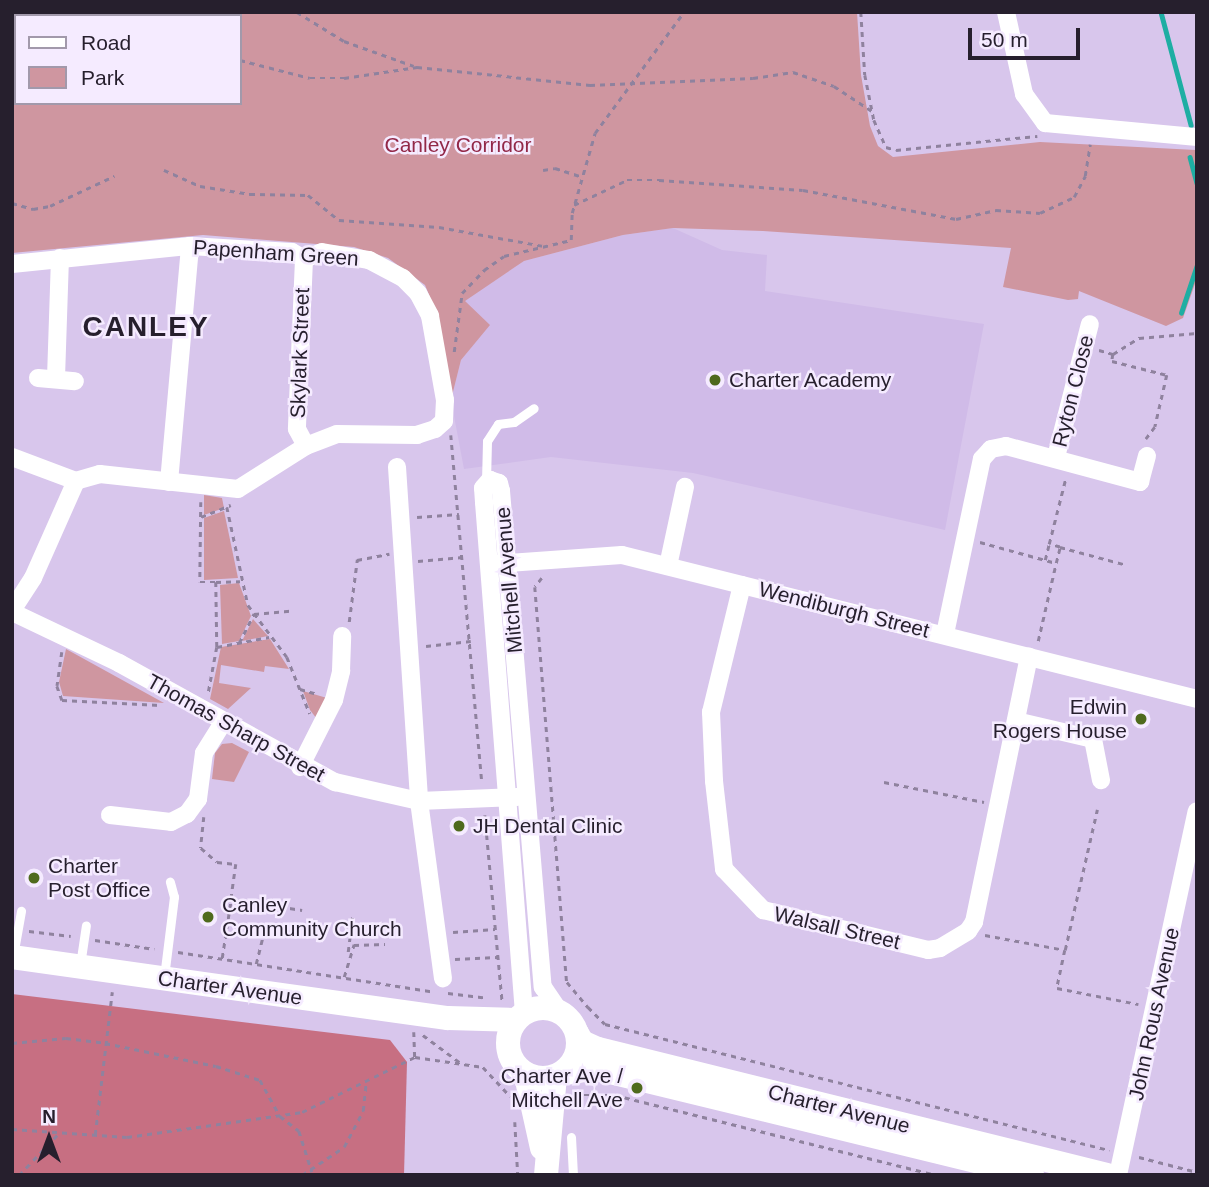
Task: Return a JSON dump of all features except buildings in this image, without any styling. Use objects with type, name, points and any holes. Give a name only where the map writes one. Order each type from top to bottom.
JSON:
[{"type":"street","points":[[1006,12],[1015,70],[1028,106],[1045,123],[1091,130],[1197,137]]},
{"type":"street","points":[[169,482],[190,246]]},
{"type":"street","name":"Papenham Green","points":[[12,264],[190,246],[292,252],[304,259],[322,252],[369,260],[403,278],[430,316],[445,400],[444,421],[417,435],[337,434],[306,446]]},
{"type":"street","points":[[60,258],[47,378],[75,381]]},
{"type":"street","name":"Skylark Street","points":[[304,259],[297,429],[306,446]]},
{"type":"street","name":"Ryton Close","points":[[1063,459],[1090,324]]},
{"type":"street","points":[[12,457],[76,481],[100,474],[224,487],[250,484],[306,446]]},
{"type":"street","points":[[945,634],[982,459],[990,449],[1006,446],[1063,459],[1140,482],[1147,456]]},
{"type":"street","points":[[397,467],[419,802],[442,969]]},
{"type":"street","points":[[12,611],[33,578],[76,481]]},
{"type":"street","name":"Mitchell Avenue","points":[[516,1006],[506,797],[489,565],[486,482],[496,481],[501,486],[543,987],[558,1009]]},
{"type":"street","points":[[668,566],[685,487]]},
{"type":"street","name":"Wendiburgh Street","points":[[489,565],[507,561],[609,554],[945,634],[1197,699]]},
{"type":"street","name":"Walsall Street","points":[[742,585],[711,712],[724,869],[763,910],[929,950],[940,948],[968,931]]},
{"type":"street","name":"Thomas Sharp Street","points":[[12,611],[176,695],[300,767],[335,782],[419,802],[527,796]]},
{"type":"street","points":[[300,767],[334,699],[341,671],[342,636]]},
{"type":"street","points":[[968,931],[974,922],[1031,657]]},
{"type":"street","points":[[1016,721],[1093,739],[1101,780]]},
{"type":"street","points":[[110,815],[171,822],[187,814],[198,799],[204,753],[223,722]]},
{"type":"street","name":"John Rous Avenue","points":[[1118,1175],[1197,811]]},
{"type":"street","name":"Charter Avenue","points":[[13,957],[164,978],[413,1021],[516,1006]]},
{"type":"street","points":[[516,1006],[558,1009],[568,1015],[578,1033],[572,1062],[561,1082],[546,1170],[525,1118],[526,1076],[509,1054],[516,1006]]},
{"type":"street","name":"Charter Avenue","points":[[448,1018],[509,1054]]},
{"type":"street","name":"Charter Avenue","points":[[578,1033],[582,1041],[598,1049],[1107,1175]]},
{"type":"street","name":"Charter Avenue","points":[[561,1082],[594,1068],[1032,1175]]},
{"type":"street","points":[[526,1076],[561,1082]]},
{"type":"lane","points":[[486,482],[487,441],[498,424],[514,422],[534,408]]},
{"type":"lane","points":[[164,978],[174,897],[170,882]]},
{"type":"lane","points":[[13,957],[22,911]]},
{"type":"lane","points":[[80,967],[86,925]]},
{"type":"lane","points":[[571,1137],[573,1175]]},
{"type":"path","points":[[296,12],[344,41],[417,67],[590,85],[630,81],[753,78],[793,72],[834,86],[872,111]]},
{"type":"path","points":[[452,364],[462,293],[504,256],[571,239],[574,205],[595,133],[630,81],[684,12]]},
{"type":"path","points":[[860,12],[872,111],[879,136],[886,147],[896,150],[1036,137],[1057,126]]},
{"type":"path","points":[[242,61],[310,78],[344,78],[417,67]]},
{"type":"path","points":[[574,205],[627,180],[659,180],[803,190],[956,219],[996,210],[1041,213],[1074,197],[1085,176],[1091,130]]},
{"type":"path","points":[[544,170],[555,167],[581,176]]},
{"type":"path","points":[[164,170],[200,186],[250,194],[308,195],[339,220],[439,227],[548,246]]},
{"type":"path","points":[[12,203],[38,206],[114,176]]},
{"type":"path","points":[[1085,347],[1113,354],[1139,338],[1197,333]]},
{"type":"path","points":[[1113,354],[1112,361],[1167,374],[1155,427],[1139,453],[1147,456]]},
{"type":"path","points":[[451,433],[498,957],[516,1006]]},
{"type":"path","points":[[1045,560],[1063,459]]},
{"type":"path","points":[[202,485],[200,582],[240,580]]},
{"type":"path","points":[[224,487],[240,580],[254,614],[287,657],[306,709],[320,728]]},
{"type":"path","points":[[399,519],[460,513]]},
{"type":"path","points":[[964,538],[1056,563]]},
{"type":"path","points":[[1049,544],[1127,565]]},
{"type":"path","points":[[1031,657],[1060,547]]},
{"type":"path","points":[[342,636],[348,631],[357,560],[463,557]]},
{"type":"path","points":[[558,557],[535,587],[567,982],[605,1024],[1197,1172]]},
{"type":"path","points":[[204,712],[217,647],[216,582]]},
{"type":"path","points":[[254,614],[290,611]]},
{"type":"path","points":[[240,643],[254,614]]},
{"type":"path","points":[[65,636],[57,675],[62,699],[167,705],[176,695]]},
{"type":"path","points":[[217,647],[270,637]]},
{"type":"path","points":[[408,647],[471,641]]},
{"type":"path","points":[[299,689],[334,699]]},
{"type":"path","points":[[884,782],[998,805]]},
{"type":"path","points":[[198,799],[206,802],[201,848],[217,862],[236,864],[222,959]]},
{"type":"path","points":[[1097,810],[1057,988],[1155,1008]]},
{"type":"path","points":[[231,899],[302,910]]},
{"type":"path","points":[[344,978],[352,918]]},
{"type":"path","points":[[18,929],[414,988],[516,1006]]},
{"type":"path","points":[[437,934],[495,929]]},
{"type":"path","points":[[256,964],[263,935],[278,930],[296,932]]},
{"type":"path","points":[[968,931],[1065,950]]},
{"type":"path","points":[[347,956],[360,942],[386,944]]},
{"type":"path","points":[[442,969],[498,957]]},
{"type":"path","points":[[95,1135],[115,972]]},
{"type":"path","points":[[414,988],[415,1058]]},
{"type":"path","points":[[413,1021],[462,1064]]},
{"type":"path","points":[[12,1043],[66,1038],[105,1043],[216,1066],[260,1080],[280,1116],[299,1131],[312,1172]]},
{"type":"path","points":[[12,1129],[127,1137],[280,1116],[302,1112],[415,1058],[483,1068],[513,1098]]},
{"type":"path","points":[[561,1082],[935,1175]]},
{"type":"path","points":[[302,1175],[312,1172],[344,1147],[363,1111],[366,1083]]},
{"type":"path","points":[[518,1175],[525,1118]]},
{"type":"path","points":[[19,1175],[60,1132]]},
{"type":"shaded area","name":"Charter Academy","points":[[673,228],[722,250],[767,255],[765,291],[984,324],[945,530],[693,473],[551,457],[464,469],[451,400],[461,360],[489,325],[464,301],[524,261],[623,235]]},
{"type":"shaded area","points":[[12,994],[390,1040],[407,1062],[404,1175],[12,1175]]},
{"type":"green space","name":"Canley Corridor","points":[[12,12],[857,12],[861,75],[870,126],[878,146],[893,157],[1040,142],[1196,150],[1197,278],[1183,318],[1166,326],[1079,291],[1078,299],[1068,300],[1003,287],[1011,248],[763,231],[673,228],[623,235],[524,261],[465,301],[490,325],[461,360],[451,400],[434,307],[425,285],[388,258],[354,247],[203,235],[12,253]]},
{"type":"green space","points":[[204,495],[222,498],[224,508],[204,515]]},
{"type":"green space","points":[[224,511],[238,578],[204,580],[204,518]]},
{"type":"green space","points":[[239,583],[251,616],[239,641],[222,644],[220,585]]},
{"type":"green space","points":[[253,619],[268,636],[242,641]]},
{"type":"green space","points":[[270,639],[289,669],[265,666],[264,672],[221,665],[219,683],[251,688],[228,709],[210,699],[221,647]]},
{"type":"green space","points":[[66,649],[164,703],[63,696],[59,682]]},
{"type":"green space","points":[[303,691],[327,698],[317,719],[310,710]]},
{"type":"green space","points":[[232,743],[249,752],[234,782],[212,779],[215,753],[222,744]]},
{"type":"waterway","points":[[1161,12],[1191,125]]},
{"type":"waterway","points":[[1190,157],[1197,183]]},
{"type":"waterway","points":[[1181,313],[1197,265]]},
{"type":"place","name":"Charter Academy","points":[[715,380]]},
{"type":"place","name":"Edwin Rogers House","points":[[1141,719]]},
{"type":"place","name":"JH Dental Clinic","points":[[459,826]]},
{"type":"place","name":"Charter Post Office","points":[[34,878]]},
{"type":"place","name":"Canley Community Church","points":[[208,917]]},
{"type":"place","name":"Charter Ave / Mitchell Ave","points":[[637,1088]]},
{"type":"district","name":"CANLEY","points":[[146,327]]}]
